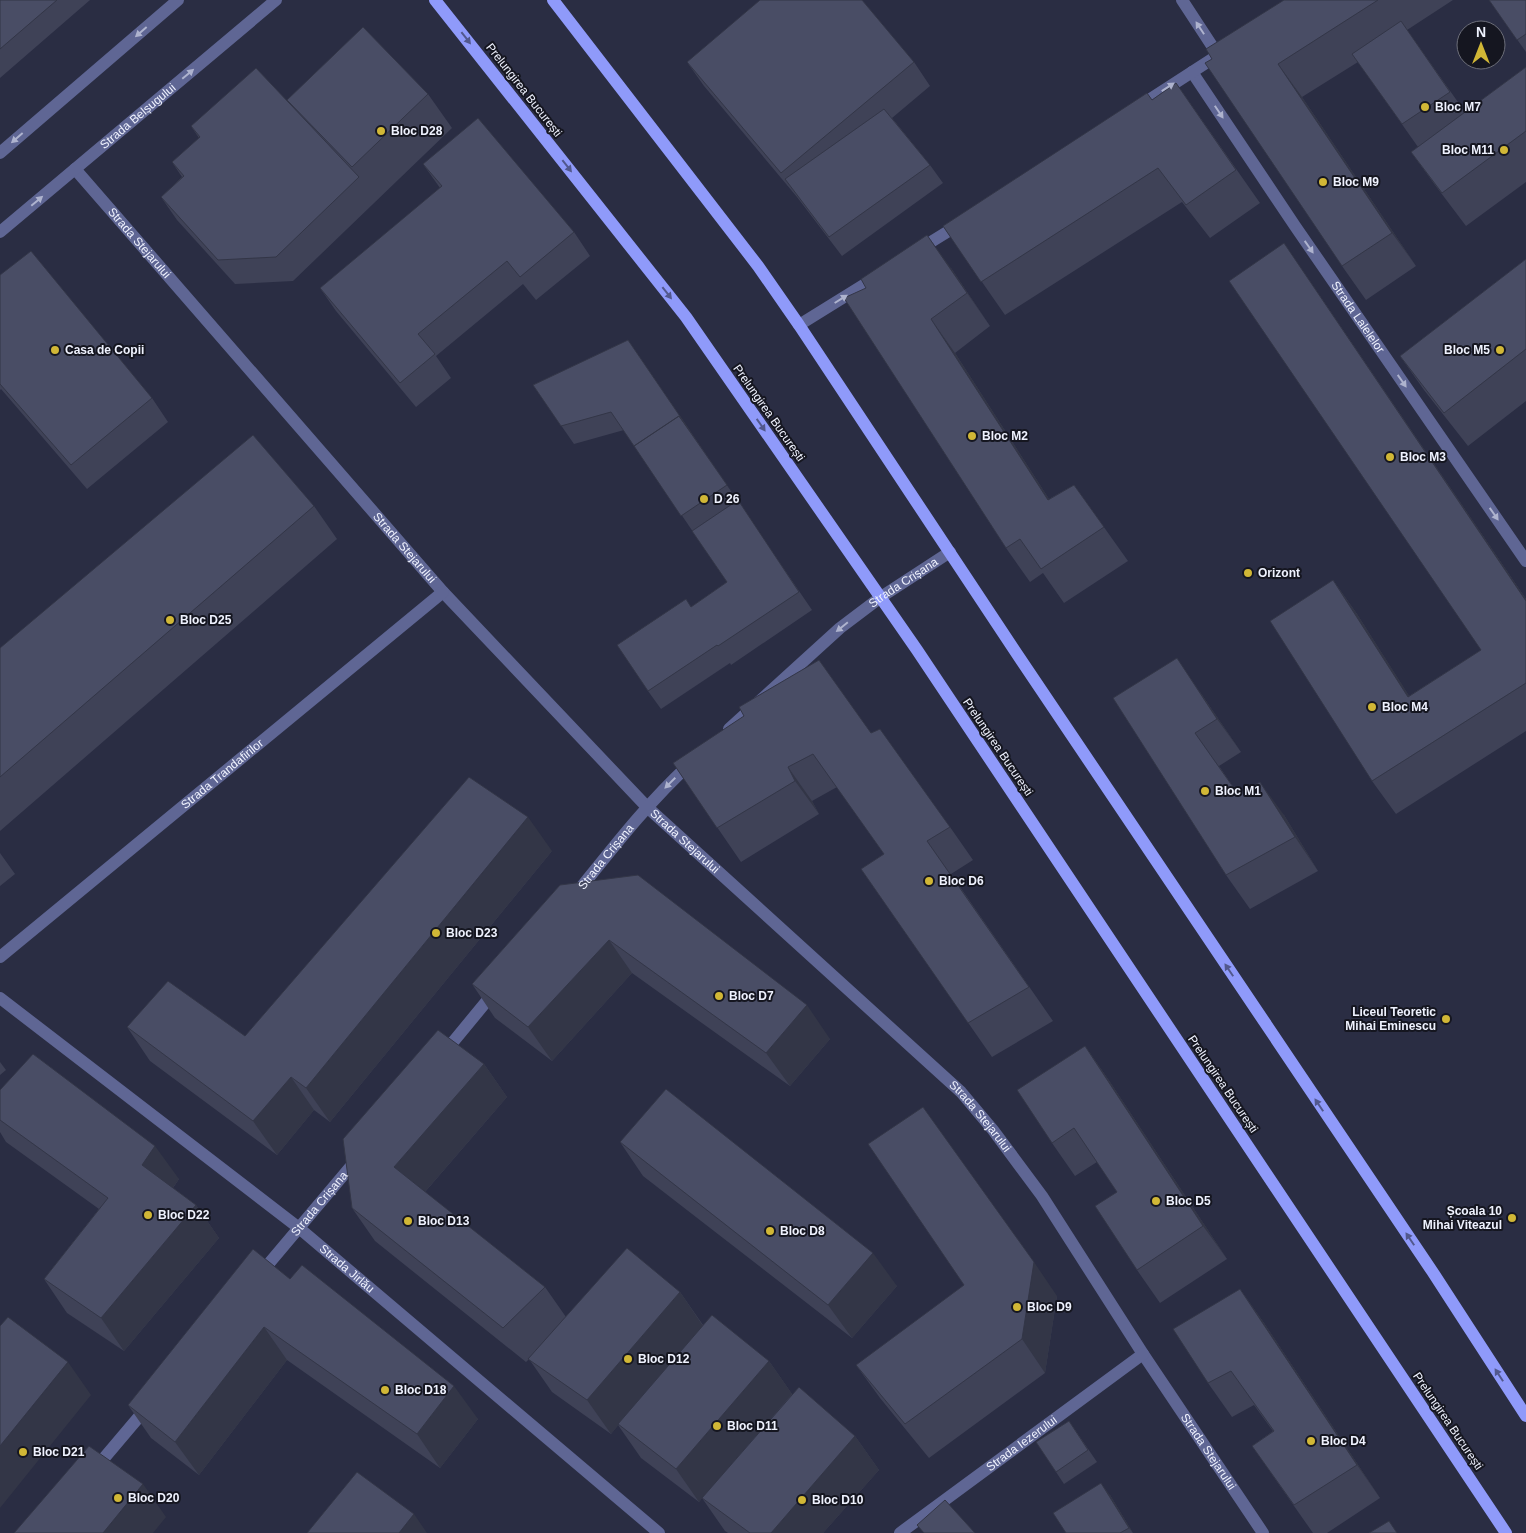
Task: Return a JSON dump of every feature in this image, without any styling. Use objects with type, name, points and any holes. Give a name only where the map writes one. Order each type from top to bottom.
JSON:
[{"type":"main road","name":"Prelungirea București","points":[[435,0],[686,318],[881,597],[1506,1533]]},
{"type":"main road","points":[[553,0],[758,266],[799,325],[1028,670],[1432,1271],[1526,1416]]},
{"type":"street","points":[[0,153],[178,0]]},
{"type":"street","name":"Strada Belșugului","points":[[1,228],[75,169],[276,0]]},
{"type":"street","points":[[1182,0],[1218,55]]},
{"type":"street","points":[[1126,114],[1233,45]]},
{"type":"street","name":"Strada Lalelelor","points":[[1192,72],[1295,226],[1526,561]]},
{"type":"street","name":"Strada Stejarului","points":[[75,169],[443,592],[647,807],[960,1092],[993,1130],[1042,1196],[1142,1354],[1263,1533]]},
{"type":"street","points":[[906,258],[972,216]]},
{"type":"street","points":[[799,325],[889,269]]},
{"type":"street","name":"Strada Crișana","points":[[722,735],[840,628],[881,597],[950,552]]},
{"type":"street","name":"Strada Trandafirilor","points":[[0,957],[443,592]]},
{"type":"street","name":"Strada Crișana","points":[[565,907],[647,807],[670,782],[700,755]]},
{"type":"street","points":[[438,1060],[502,983]]},
{"type":"street","name":"Strada Jirlău","points":[[0,998],[299,1228],[659,1533]]},
{"type":"street","name":"Strada Crișana","points":[[255,1280],[362,1152]]},
{"type":"street","name":"Strada Iezerului","points":[[900,1533],[1142,1354]]},
{"type":"street","points":[[89,1476],[155,1398]]},
{"type":"building","points":[[0,0],[57,0],[0,49]]},
{"type":"building","points":[[760,0],[862,0],[914,62],[781,173],[687,62]]},
{"type":"building","name":"Bloc M9","points":[[1284,0],[1378,0],[1278,64],[1392,233],[1342,266],[1205,63],[1212,59],[1206,49]]},
{"type":"building","points":[[1489,0],[1526,0],[1526,34],[1517,40],[1506,24],[1506,20],[1503,20]]},
{"type":"building","points":[[1401,21],[1450,92],[1402,124],[1352,54]]},
{"type":"building","points":[[363,27],[428,94],[352,167],[287,100]]},
{"type":"building","points":[[1526,67],[1526,131],[1442,193],[1411,152]]},
{"type":"building","points":[[256,68],[359,177],[276,257],[218,260],[161,197],[184,176],[172,162],[200,137],[191,126]]},
{"type":"building","points":[[1176,83],[1236,170],[1186,205],[1158,168],[981,282],[943,226],[1147,93],[1152,100]]},
{"type":"building","points":[[884,109],[930,165],[829,237],[785,179]]},
{"type":"building","points":[[478,118],[574,232],[520,277],[507,261],[418,334],[435,354],[400,383],[320,288],[442,186],[423,164]]},
{"type":"building","name":"Bloc M2","points":[[927,235],[967,293],[931,319],[1048,500],[1074,485],[1104,527],[1041,569],[1020,539],[1006,548],[844,298],[866,288],[861,279]]},
{"type":"building","points":[[1284,243],[1526,601],[1526,683],[1372,781],[1270,621],[1333,580],[1408,697],[1481,650],[1229,281]]},
{"type":"building","name":"Casa de Copii","points":[[31,251],[152,398],[71,465],[0,384],[0,275]]},
{"type":"building","points":[[1526,259],[1526,349],[1444,413],[1400,356]]},
{"type":"building","points":[[628,340],[690,431],[679,416],[634,446],[611,412],[561,426],[533,385]]},
{"type":"building","points":[[679,416],[727,485],[681,516],[634,446]]},
{"type":"building","points":[[253,435],[314,506],[0,777],[0,648]]},
{"type":"building","points":[[738,500],[799,592],[648,691],[617,645],[686,599],[691,607],[727,582],[692,531]]},
{"type":"building","name":"Bloc M1","points":[[1177,658],[1217,719],[1195,733],[1238,794],[1260,782],[1295,837],[1226,875],[1113,698]]},
{"type":"building","name":"Bloc D6","points":[[819,660],[871,733],[880,729],[950,827],[927,841],[1029,987],[968,1023],[861,869],[884,854],[813,754],[788,767],[795,781],[717,828],[673,763],[744,716],[739,707]]},
{"type":"building","points":[[469,777],[528,817],[306,1088],[291,1077],[253,1121],[127,1027],[168,981],[245,1036]]},
{"type":"building","points":[[638,875],[807,1005],[766,1053],[609,940],[528,1027],[472,984],[560,885]]},
{"type":"building","points":[[438,1030],[484,1064],[394,1167],[545,1287],[503,1328],[352,1208],[343,1139]]},
{"type":"building","name":"Bloc D5","points":[[1085,1046],[1203,1226],[1137,1270],[1095,1206],[1117,1192],[1074,1128],[1052,1143],[1017,1090]]},
{"type":"building","name":"Bloc D22","points":[[33,1054],[155,1146],[142,1165],[196,1205],[101,1318],[44,1279],[108,1198],[0,1120],[0,1090]]},
{"type":"building","name":"Bloc D8","points":[[666,1089],[873,1253],[828,1305],[620,1142]]},
{"type":"building","name":"Bloc D9","points":[[923,1107],[1034,1262],[1022,1339],[905,1424],[856,1365],[964,1285],[868,1144]]},
{"type":"building","points":[[627,1248],[680,1292],[587,1400],[528,1359]]},
{"type":"building","points":[[253,1249],[290,1279],[302,1265],[454,1386],[417,1434],[264,1327],[175,1442],[128,1405]]},
{"type":"building","name":"Bloc D4","points":[[1240,1289],[1357,1465],[1294,1505],[1252,1446],[1274,1431],[1231,1371],[1208,1383],[1173,1329]]},
{"type":"building","points":[[712,1315],[769,1361],[676,1469],[618,1424]]},
{"type":"building","points":[[8,1317],[68,1362],[0,1446],[0,1326]]},
{"type":"building","points":[[799,1387],[855,1436],[771,1533],[750,1533],[702,1498]]},
{"type":"building","points":[[1069,1421],[1088,1450],[1056,1472],[1036,1442]]},
{"type":"building","points":[[89,1446],[143,1484],[103,1533],[14,1533]]},
{"type":"building","points":[[357,1472],[414,1514],[399,1533],[307,1533]]},
{"type":"building","points":[[1101,1483],[1129,1528],[1120,1533],[1066,1533],[1053,1513]]},
{"type":"building","points":[[945,1500],[975,1533],[924,1533],[917,1525]]},
{"type":"building","points":[[1389,1521],[1397,1533],[1369,1533]]},
{"type":"place","name":"Bloc M7","points":[[1425,107]]},
{"type":"place","name":"Bloc D28","points":[[381,131]]},
{"type":"place","name":"Bloc M11","points":[[1504,150]]},
{"type":"place","name":"Bloc M9","points":[[1323,182]]},
{"type":"place","name":"Casa de Copii","points":[[55,350]]},
{"type":"place","name":"Bloc M5","points":[[1500,350]]},
{"type":"place","name":"Bloc M2","points":[[972,436]]},
{"type":"place","name":"Bloc M3","points":[[1390,457]]},
{"type":"place","name":"D 26","points":[[704,499]]},
{"type":"place","name":"Orizont","points":[[1248,573]]},
{"type":"place","name":"Bloc D25","points":[[170,620]]},
{"type":"place","name":"Bloc M4","points":[[1372,707]]},
{"type":"place","name":"Bloc M1","points":[[1205,791]]},
{"type":"place","name":"Bloc D6","points":[[929,881]]},
{"type":"place","name":"Bloc D23","points":[[436,933]]},
{"type":"place","name":"Bloc D7","points":[[719,996]]},
{"type":"place","name":"Liceul Teoretic Mihai Eminescu","points":[[1446,1019]]},
{"type":"place","name":"Bloc D5","points":[[1156,1201]]},
{"type":"place","name":"Bloc D22","points":[[148,1215]]},
{"type":"place","name":"Școala 10 Mihai Viteazul","points":[[1512,1218]]},
{"type":"place","name":"Bloc D13","points":[[408,1221]]},
{"type":"place","name":"Bloc D8","points":[[770,1231]]},
{"type":"place","name":"Bloc D9","points":[[1017,1307]]},
{"type":"place","name":"Bloc D12","points":[[628,1359]]},
{"type":"place","name":"Bloc D18","points":[[385,1390]]},
{"type":"place","name":"Bloc D11","points":[[717,1426]]},
{"type":"place","name":"Bloc D4","points":[[1311,1441]]},
{"type":"place","name":"Bloc D21","points":[[23,1452]]},
{"type":"place","name":"Bloc D20","points":[[118,1498]]},
{"type":"place","name":"Bloc D10","points":[[802,1500]]}]
